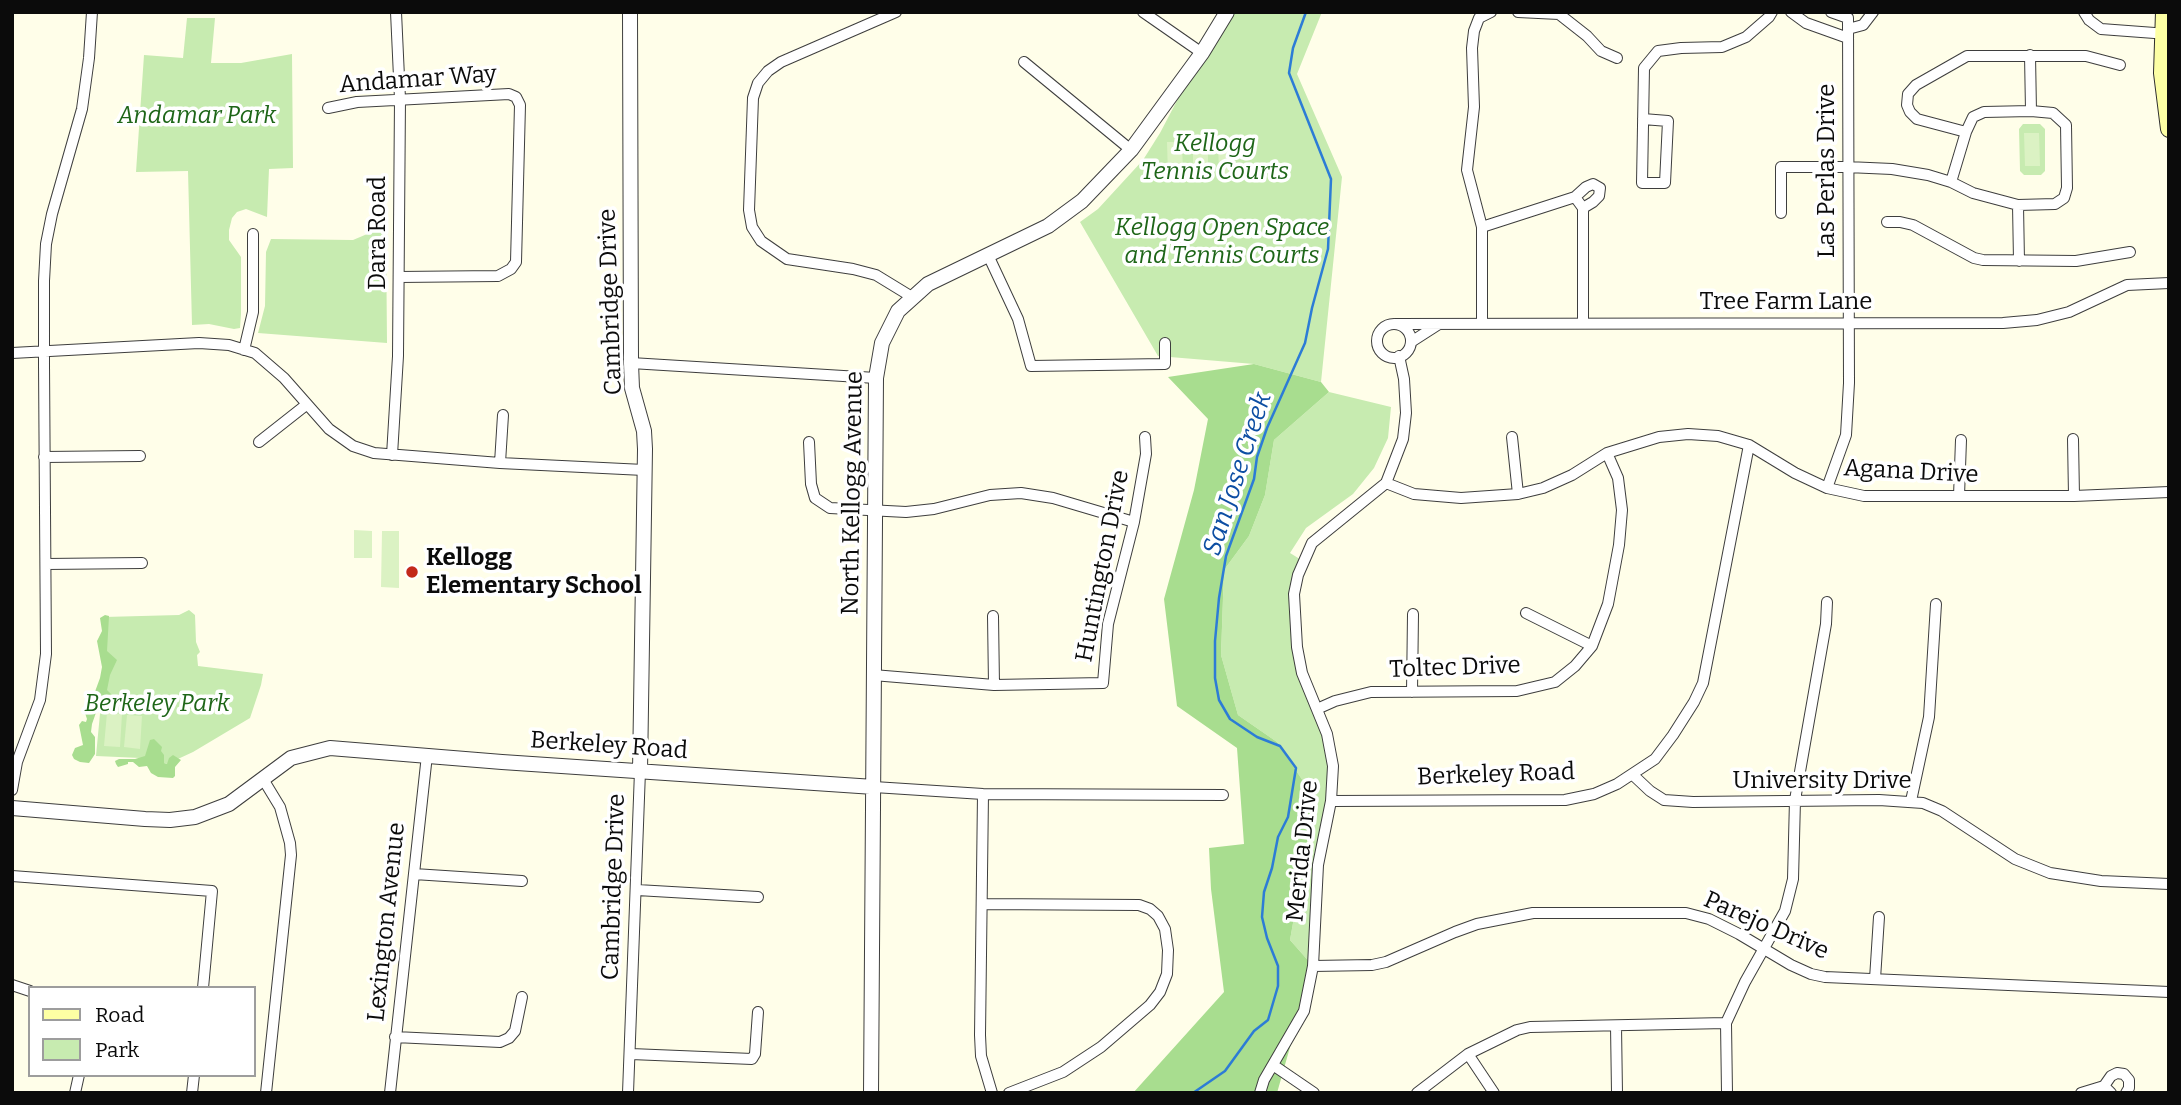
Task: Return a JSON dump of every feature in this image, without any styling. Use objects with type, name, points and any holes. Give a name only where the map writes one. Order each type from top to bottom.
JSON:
[{"type":"main road","points":[[2164,12],[2166,34],[2162,73],[2169,129]]},
{"type":"street","points":[[12,790],[17,762],[44,682],[46,654],[46,244],[82,109],[92,12]]},
{"type":"street","name":"Dara Road","points":[[392,455],[398,356],[399,277],[400,99],[396,12]]},
{"type":"street","name":"Cambridge Drive","points":[[628,1093],[637,890],[644,470],[644,431],[632,388],[631,363],[630,12]]},
{"type":"street","points":[[896,12],[781,62],[768,71],[758,83],[753,98],[748,210],[752,227],[761,241],[787,259],[876,275],[912,297]]},
{"type":"street","points":[[1143,12],[1202,53]]},
{"type":"street","name":"North Kellogg Avenue","points":[[871,1093],[876,378],[882,343],[898,311],[929,284],[1048,226],[1082,201],[1131,150],[1202,53],[1227,12]]},
{"type":"street","points":[[1482,324],[1482,228],[1467,170],[1474,107],[1474,31],[1479,18],[1491,12]]},
{"type":"street","points":[[1518,12],[1559,14],[1601,51],[1617,58]]},
{"type":"street","points":[[1643,119],[1668,121],[1665,183],[1642,183],[1643,119],[1644,68],[1658,51],[1722,47],[1746,37],[1772,12]]},
{"type":"street","points":[[1791,12],[1805,23],[1848,29],[1863,25],[1873,12]]},
{"type":"street","points":[[1831,12],[1848,29]]},
{"type":"street","points":[[2084,12],[2089,20],[2101,29],[2166,34]]},
{"type":"street","name":"Las Perlas Drive","points":[[1827,488],[1846,436],[1849,383],[1848,29]]},
{"type":"street","points":[[2030,55],[2031,111]]},
{"type":"street","points":[[1965,132],[1917,119],[1910,113],[1907,105],[1908,94],[1916,85],[1967,56],[2085,56],[2120,65]]},
{"type":"street","points":[[1024,62],[1131,150]]},
{"type":"street","name":"Andamar Way","points":[[328,108],[357,102],[518,94],[517,257],[511,269]]},
{"type":"street","points":[[1781,213],[1781,167],[1892,169],[1928,174],[1951,181],[1973,193],[2018,205],[2055,204],[2064,198],[2067,188],[2066,125],[2053,113],[2031,111],[1984,113],[1973,117],[1965,132],[1951,181]]},
{"type":"street","points":[[1482,228],[1575,197],[1593,184],[1600,188],[1599,196],[1583,208]]},
{"type":"street","points":[[1575,197],[1583,208],[1583,323]]},
{"type":"street","points":[[2018,205],[2019,261]]},
{"type":"street","points":[[1888,222],[1900,222],[1924,230],[1974,258],[2076,261],[2130,252]]},
{"type":"street","points":[[244,350],[253,312],[253,234]]},
{"type":"street","points":[[988,255],[1018,319],[1031,366],[1165,364],[1165,343]]},
{"type":"street","points":[[399,277],[498,276],[511,269],[517,280]]},
{"type":"street","name":"Tree Farm Lane","points":[[1396,324],[2003,323],[2037,320],[2069,312],[2127,285],[2169,283]]},
{"type":"street","points":[[1396,324],[1405,328],[1410,342],[1407,351],[1399,356],[1385,355],[1379,349],[1377,341],[1382,329],[1396,324]]},
{"type":"street","points":[[1410,342],[1439,324]]},
{"type":"street","points":[[12,353],[199,342],[229,345],[255,353],[273,366],[320,421],[353,446],[374,453],[644,470]]},
{"type":"street","points":[[1386,483],[1403,439],[1406,413],[1404,379],[1399,356]]},
{"type":"street","points":[[631,363],[876,378]]},
{"type":"street","points":[[259,442],[306,405]]},
{"type":"street","points":[[500,463],[503,415]]},
{"type":"street","name":"Agana Drive","points":[[1386,483],[1414,494],[1461,498],[1518,494],[1553,484],[1607,453],[1659,437],[1688,434],[1718,436],[1749,445],[1795,473],[1827,488],[1864,496],[2074,496],[2169,492]]},
{"type":"street","name":"Huntington Drive","points":[[873,676],[994,685],[1102,683],[1108,625],[1133,522],[1146,454],[1145,437]]},
{"type":"street","points":[[1512,437],[1518,494]]},
{"type":"street","points":[[2073,439],[2074,496]]},
{"type":"street","points":[[1959,496],[1961,440]]},
{"type":"street","points":[[809,442],[811,484],[815,498],[830,508],[897,512],[934,509],[990,495],[1021,493],[1053,498],[1133,522]]},
{"type":"street","name":"Berkeley Road","points":[[1331,801],[1565,800],[1594,794],[1633,775],[1655,758],[1673,735],[1703,683],[1749,445]]},
{"type":"street","name":"Toltec Drive","points":[[1317,709],[1335,701],[1371,692],[1517,691],[1555,682],[1575,666],[1592,646],[1608,604],[1619,545],[1622,510],[1618,478],[1607,453]]},
{"type":"street","points":[[44,457],[140,456]]},
{"type":"street","name":"Merida Drive","points":[[1260,1093],[1264,1080],[1304,1011],[1313,966],[1318,864],[1331,801],[1333,766],[1327,734],[1302,673],[1297,648],[1294,594],[1298,575],[1312,542],[1386,483]]},
{"type":"street","points":[[46,564],[142,563]]},
{"type":"street","points":[[1727,1093],[1726,1023],[1745,982],[1786,911],[1793,879],[1795,800],[1826,625],[1827,603]]},
{"type":"street","points":[[1912,801],[1929,717],[1936,604]]},
{"type":"street","points":[[1412,692],[1413,614]]},
{"type":"street","points":[[1526,614],[1592,646]]},
{"type":"street","points":[[993,616],[994,685]]},
{"type":"street","name":"Berkeley Road","points":[[12,808],[181,820],[229,804],[291,758],[330,748],[984,794],[1223,795]]},
{"type":"street","name":"Lexington Avenue","points":[[390,1093],[426,755]]},
{"type":"street","name":"University Drive","points":[[1633,775],[1664,800],[1923,803],[1942,811],[2015,859],[2050,873],[2101,881],[2169,884]]},
{"type":"street","points":[[263,779],[280,807],[291,855],[266,1093]]},
{"type":"street","points":[[984,794],[980,1035],[981,1056],[992,1093]]},
{"type":"street","points":[[414,874],[522,881]]},
{"type":"street","points":[[12,876],[212,891],[203,986]]},
{"type":"street","points":[[637,890],[758,897]]},
{"type":"street","points":[[982,904],[1139,905],[1158,916],[1165,929],[1167,974],[1160,992],[1150,1005],[1101,1047],[1063,1072],[1009,1093]]},
{"type":"street","name":"Parejo Drive","points":[[1313,966],[1372,965],[1385,962],[1477,924],[1533,913],[1686,913],[1709,919],[1811,974],[1825,977],[2169,992]]},
{"type":"street","points":[[1875,979],[1879,917]]},
{"type":"street","points":[[395,1037],[500,1042],[515,1031],[522,997]]},
{"type":"street","points":[[631,1054],[752,1059],[755,1054],[758,1012]]},
{"type":"street","points":[[1417,1093],[1468,1054],[1504,1034],[1530,1027],[1726,1023]]},
{"type":"street","points":[[1616,1026],[1617,1093]]},
{"type":"street","points":[[1468,1054],[1494,1093]]},
{"type":"street","points":[[1273,1065],[1314,1093]]},
{"type":"street","points":[[2081,1093],[2108,1089],[2111,1076],[2121,1073],[2129,1080],[2126,1093]]},
{"type":"green space","name":"Kellogg Open Space and Tennis Courts","points":[[1227,12],[1322,12],[1297,74],[1342,177],[1321,382],[1254,364],[1158,356],[1080,222],[1098,209],[1143,160]]},
{"type":"green space","name":"Andamar Park","points":[[187,18],[215,18],[211,63],[241,63],[292,54],[293,168],[269,169],[267,217],[246,209],[237,212],[232,218],[229,230],[229,240],[241,257],[240,328],[234,329],[209,324],[192,325],[188,171],[136,172],[144,55],[183,58]]},
{"type":"green space","points":[[2023,124],[2040,124],[2045,129],[2045,171],[2041,175],[2024,175],[2020,171],[2019,129]]},
{"type":"green space","points":[[2024,133],[2039,133],[2040,166],[2025,166]]},
{"type":"green space","points":[[1208,141],[1208,175],[1193,175],[1193,142]]},
{"type":"green space","points":[[1218,141],[1233,141],[1234,174],[1219,174]]},
{"type":"green space","points":[[1167,142],[1182,142],[1183,175],[1168,175]]},
{"type":"green space","points":[[379,229],[386,229],[387,343],[258,333],[265,306],[266,252],[271,239],[353,240]]},
{"type":"green space","points":[[1254,364],[1321,382],[1329,392],[1274,440],[1265,495],[1249,536],[1224,570],[1221,655],[1238,715],[1277,742],[1315,799],[1290,940],[1313,966],[1277,1093],[1133,1093],[1224,992],[1211,889],[1209,848],[1244,844],[1237,748],[1177,706],[1164,599],[1194,490],[1208,419],[1168,377]]},
{"type":"green space","points":[[1329,392],[1391,407],[1388,438],[1374,468],[1353,494],[1306,528],[1290,553],[1303,561],[1298,575],[1297,647],[1333,766],[1322,836],[1313,966],[1290,940],[1315,799],[1277,742],[1238,715],[1221,655],[1224,570],[1249,536],[1265,495],[1274,440]]},
{"type":"green space","points":[[354,530],[372,531],[372,558],[354,558]]},
{"type":"green space","points":[[382,531],[399,531],[399,588],[381,587]]},
{"type":"green space","name":"Berkeley Park","points":[[189,610],[195,615],[196,642],[200,652],[197,655],[198,666],[263,674],[250,718],[193,752],[167,764],[163,759],[96,756],[104,617],[179,615]]},
{"type":"green space","points":[[109,616],[107,651],[117,660],[107,690],[111,694],[105,696],[104,702],[99,704],[92,724],[95,754],[89,763],[80,762],[72,755],[75,748],[83,745],[79,725],[82,721],[86,722],[84,710],[89,708],[100,678],[102,667],[97,641],[102,631],[100,618]]},
{"type":"green space","points":[[107,713],[122,714],[120,747],[104,746]]},
{"type":"green space","points":[[127,715],[142,716],[140,749],[124,747]]},
{"type":"green space","points":[[154,739],[162,747],[164,763],[167,764],[173,755],[181,760],[175,767],[173,778],[158,777],[151,773],[147,766],[139,767],[133,762],[118,767],[115,761],[119,759],[145,756],[150,740]]},
{"type":"waterway","name":"San Jose Creek","points":[[1193,1093],[1225,1071],[1254,1031],[1268,1020],[1278,986],[1278,966],[1262,917],[1264,892],[1278,837],[1288,817],[1296,768],[1280,746],[1257,737],[1230,719],[1219,700],[1215,678],[1215,641],[1226,556],[1254,479],[1257,457],[1267,428],[1305,343],[1328,249],[1331,179],[1289,73],[1293,48],[1306,12]]},
{"type":"place","name":"Kellogg Elementary School","points":[[412,572]]},
{"type":"park label","name":"Kellogg Tennis Courts","points":[[1215,158]]}]
